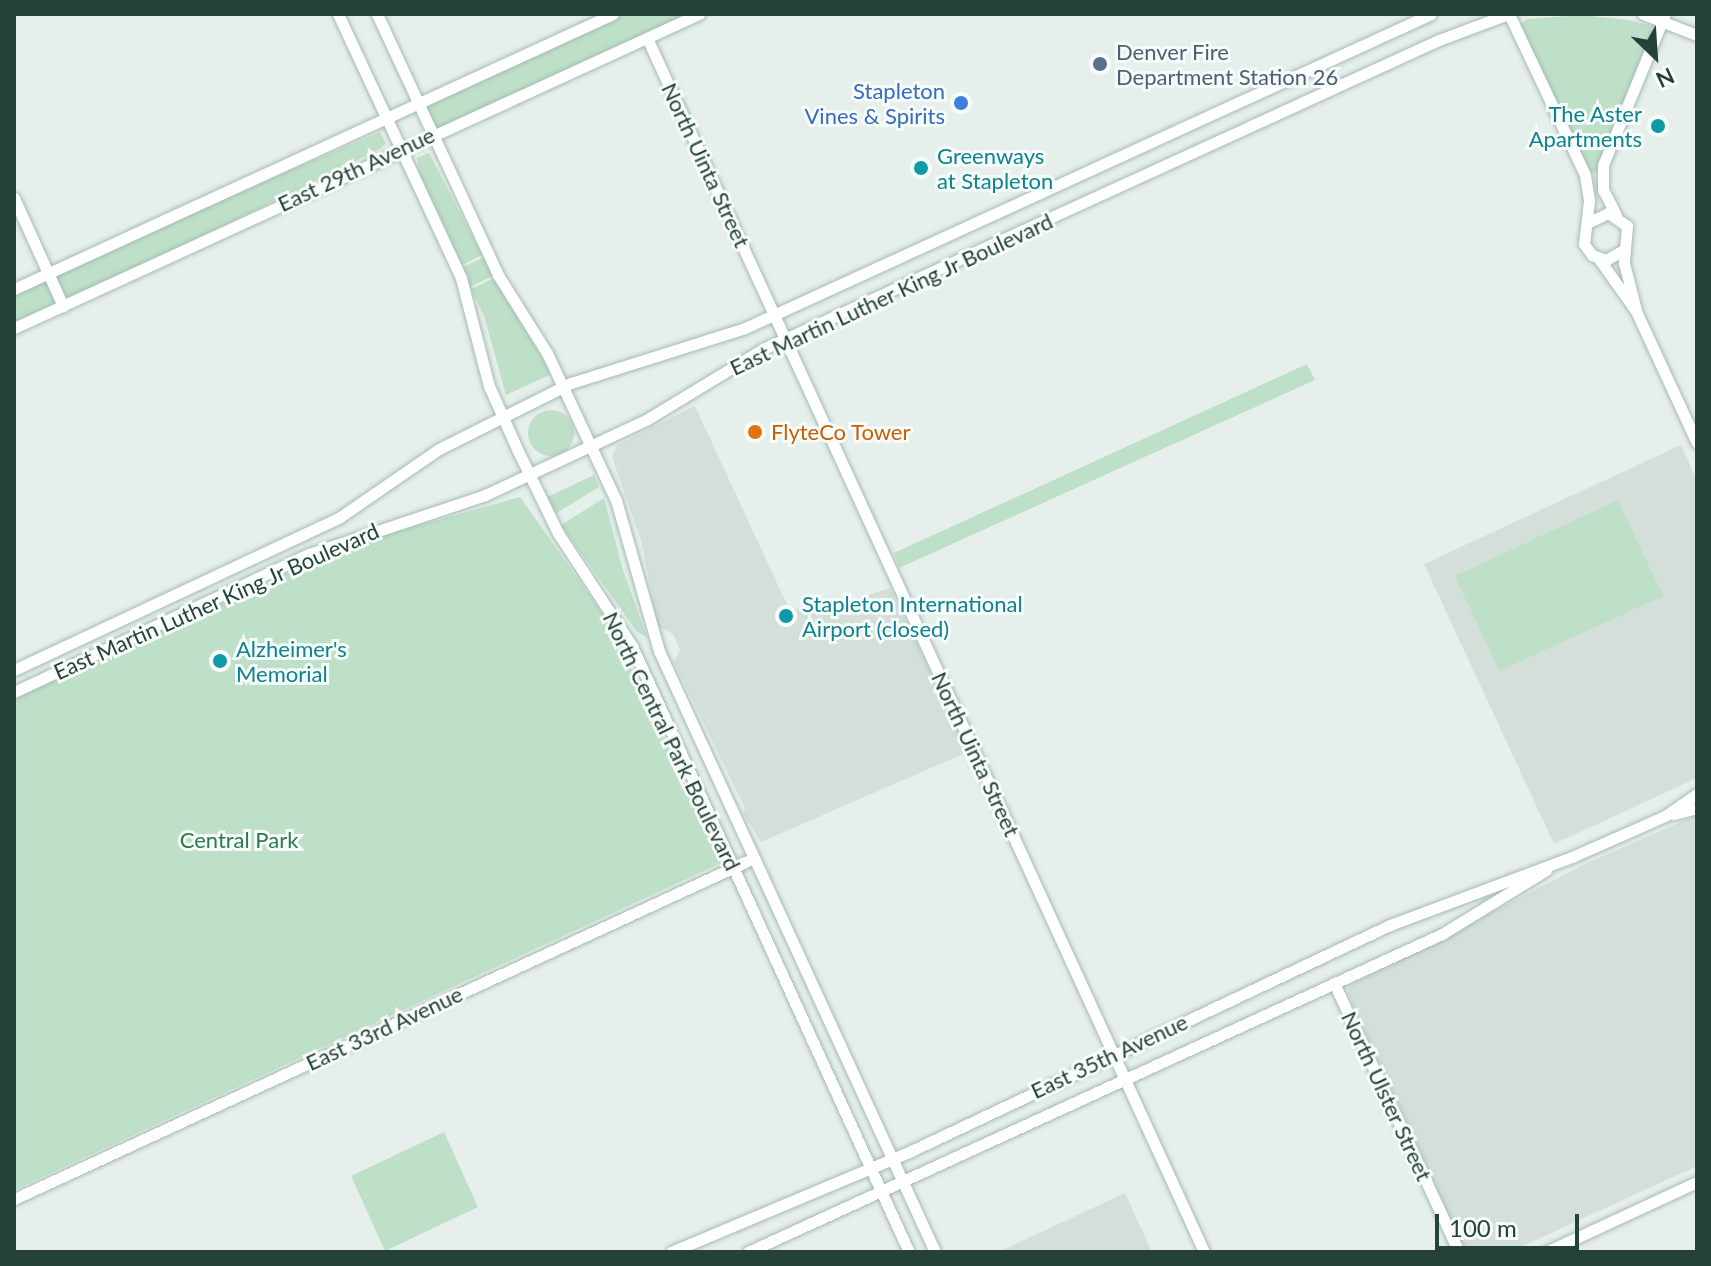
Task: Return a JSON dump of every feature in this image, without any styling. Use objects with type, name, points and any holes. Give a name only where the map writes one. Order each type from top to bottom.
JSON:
[{"type":"street","name":"North Central Park Boulevard","points":[[338,14],[461,278],[502,416],[529,475],[573,559],[632,646],[909,1252]]},
{"type":"street","name":"North Central Park Boulevard","points":[[377,14],[498,275],[563,387],[591,446],[627,532],[656,644],[935,1252]]},
{"type":"street","name":"East 29th Avenue","points":[[14,289],[613,14]]},
{"type":"street","name":"East 29th Avenue","points":[[14,328],[401,147],[699,14]]},
{"type":"street","name":"East Martin Luther King Jr Boulevard","points":[[14,670],[340,517],[439,449],[563,387],[613,366],[717,339],[775,315],[1431,14]]},
{"type":"street","name":"East Martin Luther King Jr Boulevard","points":[[14,692],[309,554],[529,475],[591,446],[786,339],[1439,40],[1509,14]]},
{"type":"street","points":[[1509,14],[1585,175],[1587,223],[1584,244],[1599,259],[1636,311]]},
{"type":"street","points":[[1643,14],[1665,18],[1697,35]]},
{"type":"street","points":[[1665,18],[1603,165],[1603,190],[1616,215],[1627,226],[1624,269],[1636,311],[1697,443]]},
{"type":"street","name":"North Uinta Street","points":[[647,38],[1204,1252]]},
{"type":"street","points":[[14,198],[63,306]]},
{"type":"street","points":[[1587,223],[1600,214],[1616,215]]},
{"type":"street","points":[[1599,259],[1614,258],[1625,249]]},
{"type":"street","name":"East 35th Avenue","points":[[1665,816],[1697,794]]},
{"type":"street","name":"East 35th Avenue","points":[[671,1252],[893,1159],[1413,915],[1549,867],[1665,816],[1697,808]]},
{"type":"street","name":"East 33rd Avenue","points":[[14,1199],[754,858]]},
{"type":"street","name":"East 35th Avenue","points":[[748,1252],[1464,922],[1549,867]]},
{"type":"street","name":"North Ulster Street","points":[[1334,983],[1459,1252]]},
{"type":"street","points":[[1546,1252],[1697,1182]]},
{"type":"shaded area","points":[[695,406],[789,609],[827,608],[890,588],[965,744],[963,754],[761,842],[743,813],[745,808],[674,662],[680,650],[673,634],[658,626],[641,540],[612,457],[617,445]]},
{"type":"shaded area","points":[[1681,445],[1697,481],[1697,778],[1554,844],[1424,564]]},
{"type":"shaded area","points":[[1697,815],[1697,1166],[1510,1252],[1466,1252],[1348,993],[1349,986],[1585,864]]},
{"type":"shaded area","points":[[1125,1193],[1152,1252],[998,1252]]},
{"type":"green space","points":[[613,14],[699,14],[432,133],[419,104]]},
{"type":"green space","points":[[1581,15],[1628,20],[1649,25],[1651,31],[1597,172],[1590,174],[1520,25],[1527,19]]},
{"type":"green space","points":[[380,132],[386,144],[378,150],[14,328],[14,289]]},
{"type":"green space","points":[[429,153],[482,255],[462,265],[420,174],[417,158]]},
{"type":"green space","points":[[484,257],[493,276],[470,287],[463,267]]},
{"type":"green space","points":[[494,278],[552,374],[506,395],[484,316],[471,289]]},
{"type":"green space","points":[[1307,364],[1315,380],[899,568],[894,553]]},
{"type":"green space","points":[[551,410],[568,416],[574,433],[568,450],[551,456],[534,450],[528,433],[534,416]]},
{"type":"green space","points":[[594,475],[599,487],[555,514],[547,497]]},
{"type":"green space","name":"Central Park","points":[[520,497],[615,631],[721,863],[14,1190],[14,698],[352,544]]},
{"type":"green space","points":[[604,498],[623,570],[647,637],[637,632],[561,525]]},
{"type":"green space","points":[[1618,500],[1663,596],[1499,671],[1455,576]]},
{"type":"green space","points":[[444,1132],[478,1207],[385,1251],[351,1176]]},
{"type":"place","name":"Denver Fire Department Station 26","points":[[1100,64]]},
{"type":"place","name":"Stapleton Vines & Spirits","points":[[961,103]]},
{"type":"place","name":"The Aster Apartments","points":[[1658,126]]},
{"type":"place","name":"Greenways at Stapleton","points":[[921,168]]},
{"type":"place","name":"FlyteCo Tower","points":[[755,432]]},
{"type":"place","name":"Stapleton International Airport (closed)","points":[[786,616]]},
{"type":"place","name":"Alzheimer's Memorial","points":[[220,661]]}]
